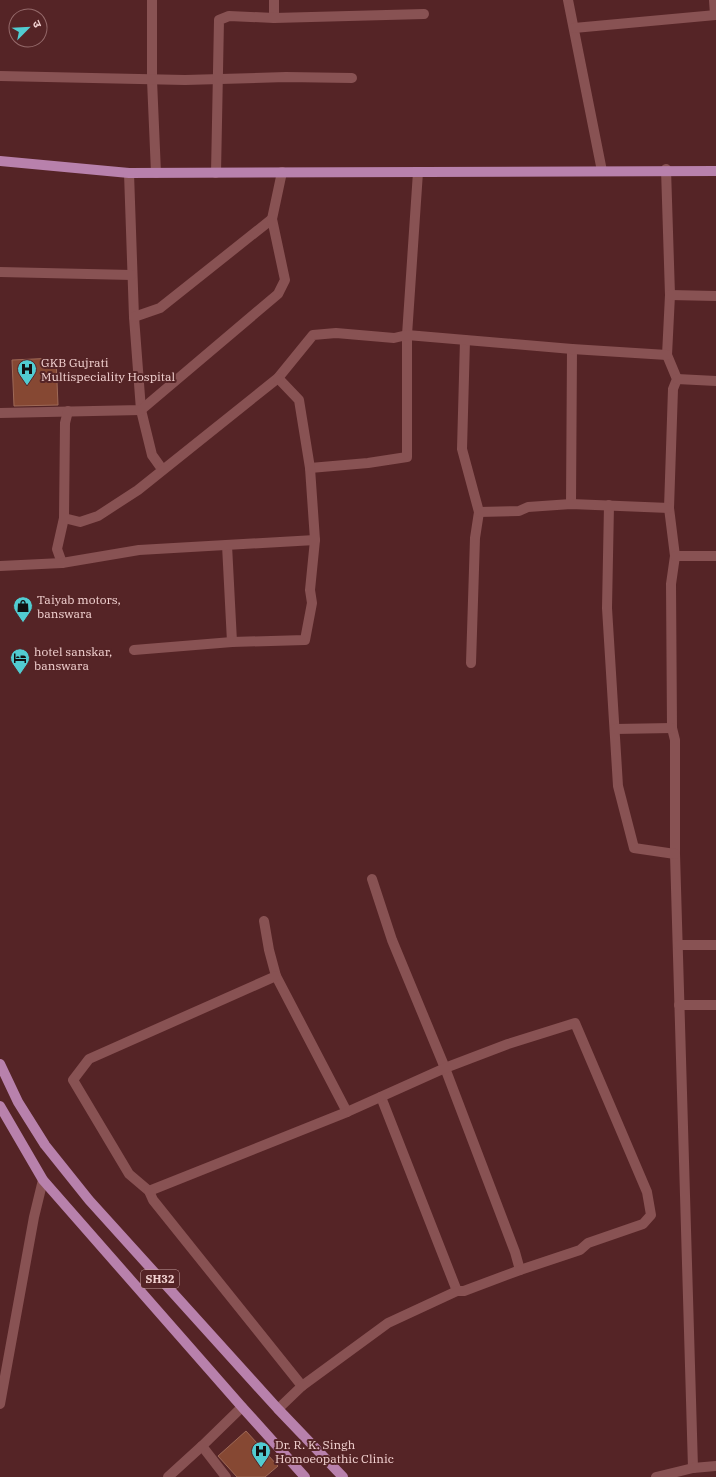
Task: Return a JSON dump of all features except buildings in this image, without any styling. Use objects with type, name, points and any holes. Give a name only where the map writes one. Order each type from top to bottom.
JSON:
[{"type":"main road","points":[[0,161],[129,173],[716,171]]},
{"type":"main road","name":"SH32","points":[[0,1064],[18,1102],[45,1145],[89,1200],[278,1409],[342,1477]]},
{"type":"main road","name":"SH32","points":[[0,1106],[43,1180],[305,1477]]},
{"type":"street","points":[[152,0],[152,80],[156,173]]},
{"type":"street","points":[[274,0],[274,18]]},
{"type":"street","points":[[568,0],[602,171]]},
{"type":"street","points":[[574,28],[715,15],[714,0]]},
{"type":"street","points":[[216,173],[219,20],[229,16],[274,18],[424,14]]},
{"type":"street","points":[[0,76],[152,80],[286,77],[352,78]]},
{"type":"street","points":[[667,170],[670,295],[667,355],[677,379],[673,389],[669,508],[675,556],[671,584],[672,728],[675,740],[675,854],[693,1468]]},
{"type":"street","points":[[0,413],[141,410],[278,294],[285,280],[272,219],[282,172]]},
{"type":"street","points":[[310,468],[368,464],[407,457],[407,336],[418,172]]},
{"type":"street","points":[[129,173],[134,317],[141,410],[152,455],[162,469]]},
{"type":"street","points":[[134,317],[160,308],[272,219]]},
{"type":"street","points":[[0,272],[132,276]]},
{"type":"street","points":[[670,295],[716,296]]},
{"type":"street","points":[[64,518],[80,522],[98,516],[138,490],[162,469],[278,378],[313,335],[336,333],[394,338],[407,336],[667,355]]},
{"type":"street","points":[[465,340],[462,449],[479,512],[475,538],[471,663]]},
{"type":"street","points":[[571,504],[572,349]]},
{"type":"street","points":[[134,650],[232,642],[305,640],[312,603],[310,590],[315,540],[310,468],[299,400],[278,378]]},
{"type":"street","points":[[677,379],[716,381]]},
{"type":"street","points":[[62,563],[57,549],[64,518],[65,423],[68,411]]},
{"type":"street","points":[[479,512],[519,511],[528,507],[571,504],[669,508]]},
{"type":"street","points":[[609,505],[607,608],[618,786],[634,848],[675,854]]},
{"type":"street","points":[[0,566],[62,563],[139,550],[315,540]]},
{"type":"street","points":[[226,545],[232,642]]},
{"type":"street","points":[[675,556],[716,556]]},
{"type":"street","points":[[615,729],[672,728]]},
{"type":"street","points":[[372,879],[392,940],[445,1068],[515,1252],[520,1270]]},
{"type":"street","points":[[264,921],[269,950],[276,976],[347,1112]]},
{"type":"street","points":[[678,945],[716,945]]},
{"type":"street","points":[[276,976],[89,1059],[73,1080],[129,1174],[149,1191],[153,1200],[302,1386]]},
{"type":"street","points":[[679,1005],[716,1005]]},
{"type":"street","points":[[149,1191],[347,1112],[445,1068],[508,1044],[575,1023],[647,1192],[651,1215],[643,1224],[588,1243],[580,1250],[464,1291],[457,1291],[388,1323],[302,1386],[278,1409]]},
{"type":"street","points":[[381,1097],[457,1291]]},
{"type":"street","points":[[0,1404],[34,1216],[43,1180]]},
{"type":"street","points":[[168,1477],[242,1407]]},
{"type":"street","points":[[202,1446],[226,1477]]},
{"type":"street","points":[[656,1477],[693,1468],[716,1466]]},
{"type":"place","name":"GKB Gujrati Multispeciality Hospital","points":[[27,386]]},
{"type":"place","name":"Taiyab motors, banswara","points":[[23,623]]},
{"type":"place","name":"hotel sanskar, banswara","points":[[20,675]]},
{"type":"place","name":"Dr. R. K. Singh Homoeopathic Clinic","points":[[261,1468]]}]
